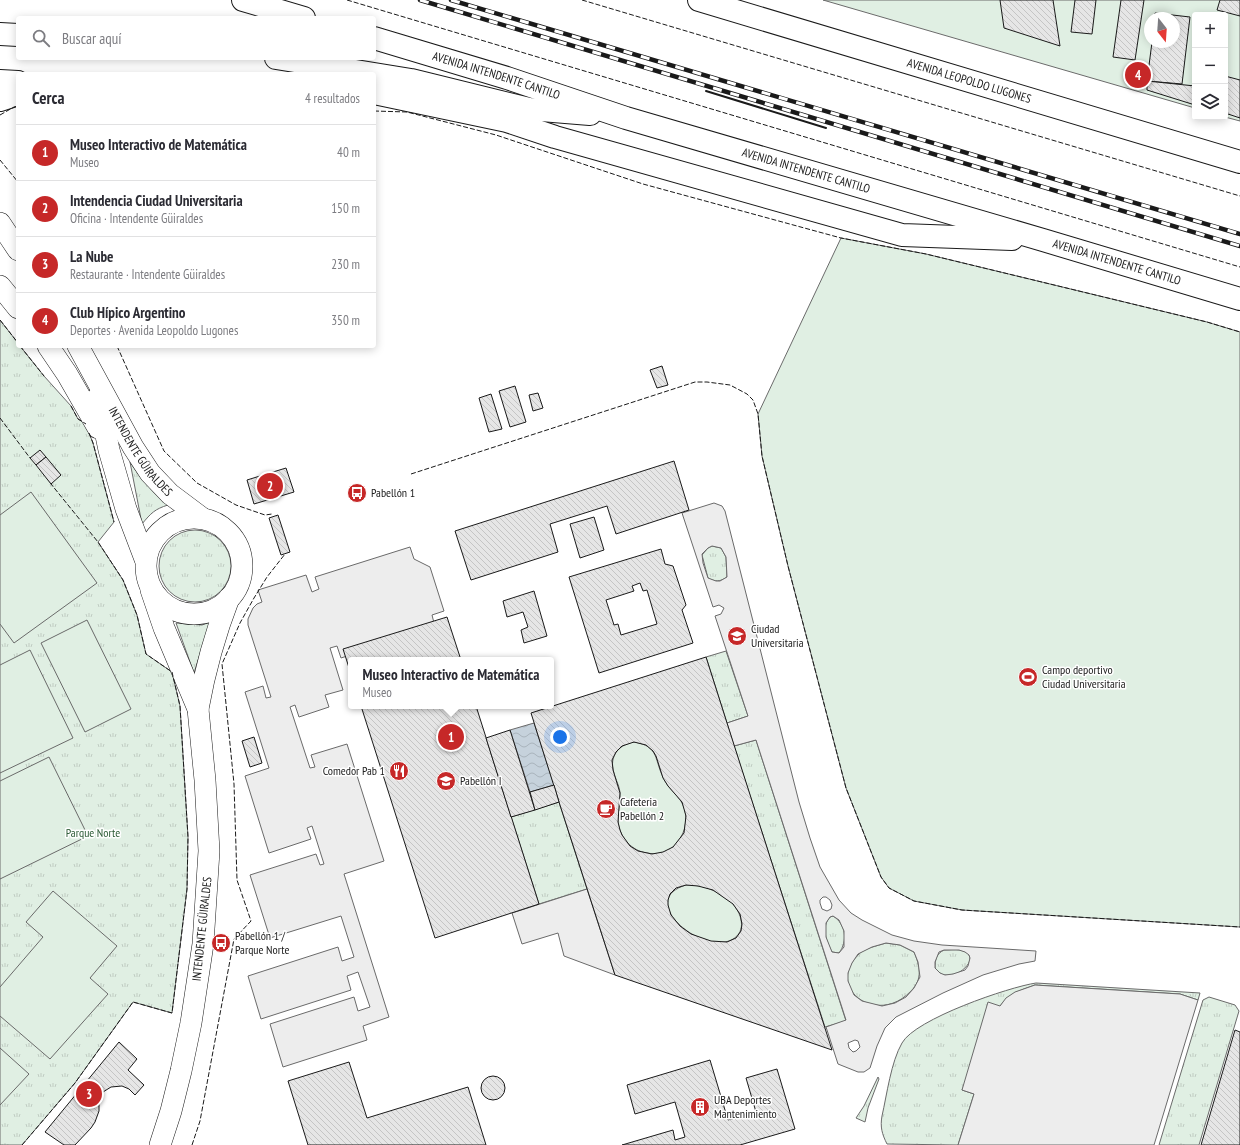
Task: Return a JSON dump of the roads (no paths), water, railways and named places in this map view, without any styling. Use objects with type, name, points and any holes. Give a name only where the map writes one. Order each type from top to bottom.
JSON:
[{"type":"highway","points":[[243,0],[297,16]]},
{"type":"highway","name":"AVENIDA LEOPOLDO LUGONES","points":[[699,0],[1240,162]]},
{"type":"highway","points":[[0,34],[16,35]]},
{"type":"highway","name":"AVENIDA INTENDENTE CANTILO","points":[[376,39],[507,78],[626,118],[1240,299]]},
{"type":"highway","points":[[288,60],[362,72]]},
{"type":"highway","points":[[376,74],[411,80],[529,109],[626,118]]},
{"type":"highway","points":[[0,81],[16,82]]},
{"type":"highway","points":[[376,93],[507,121],[562,139],[902,235],[1043,240]]},
{"type":"highway","points":[[0,100],[16,95]]},
{"type":"main road","points":[[0,223],[16,247]]},
{"type":"main road","points":[[0,286],[16,306]]},
{"type":"main road","name":"INTENDENTE GÜIRALDES","points":[[49,348],[90,411],[109,450]]},
{"type":"main road","name":"INTENDENTE GÜIRALDES","points":[[79,348],[133,447],[150,473],[170,494],[202,518]]},
{"type":"main road","name":"INTENDENTE GÜIRALDES","points":[[92,373],[109,450],[126,509],[145,560]]},
{"type":"main road","points":[[187,518],[202,518],[220,525],[231,536],[239,549],[242,564],[240,580],[236,590],[229,598],[215,609],[197,614],[179,612],[163,604],[151,590],[147,579],[145,560],[150,545],[159,532],[172,523],[187,518]]},
{"type":"main road","name":"INTENDENTE GÜIRALDES","points":[[151,590],[164,628],[198,709]]},
{"type":"main road","name":"INTENDENTE GÜIRALDES","points":[[160,1145],[171,1111],[181,1071],[191,1023],[203,944],[209,851],[206,780],[198,709],[210,652],[229,598]]},
{"type":"water","points":[[534,723],[554,785],[530,792],[510,730]]},
{"type":"railway","points":[[420,0],[1240,246]]},
{"type":"railway","points":[[451,0],[1240,234]]},
{"type":"place","name":"Club Hípico Argentino","points":[[1138,75]]},
{"type":"place","name":"Intendencia Ciudad Universitaria","points":[[270,486]]},
{"type":"place","name":"Pabellón 1","points":[[357,493]]},
{"type":"place","name":"Ciudad Universitaria","points":[[737,636]]},
{"type":"place","name":"Campo deportivo Ciudad Universitaria","points":[[1028,677]]},
{"type":"place","name":"Museo Interactivo de Matemática","points":[[451,737]]},
{"type":"place","name":"Comedor Pab 1","points":[[399,771]]},
{"type":"place","name":"Pabellón I","points":[[446,781]]},
{"type":"place","name":"Cafeteria Pabellón 2","points":[[606,809]]},
{"type":"place","name":"Pabellón 1 / Parque Norte","points":[[221,943]]},
{"type":"place","name":"La Nube","points":[[89,1094]]},
{"type":"place","name":"UBA Deportes Mantenimiento","points":[[700,1107]]},
{"type":"park label","name":"Parque Norte","points":[[93,833]]}]
